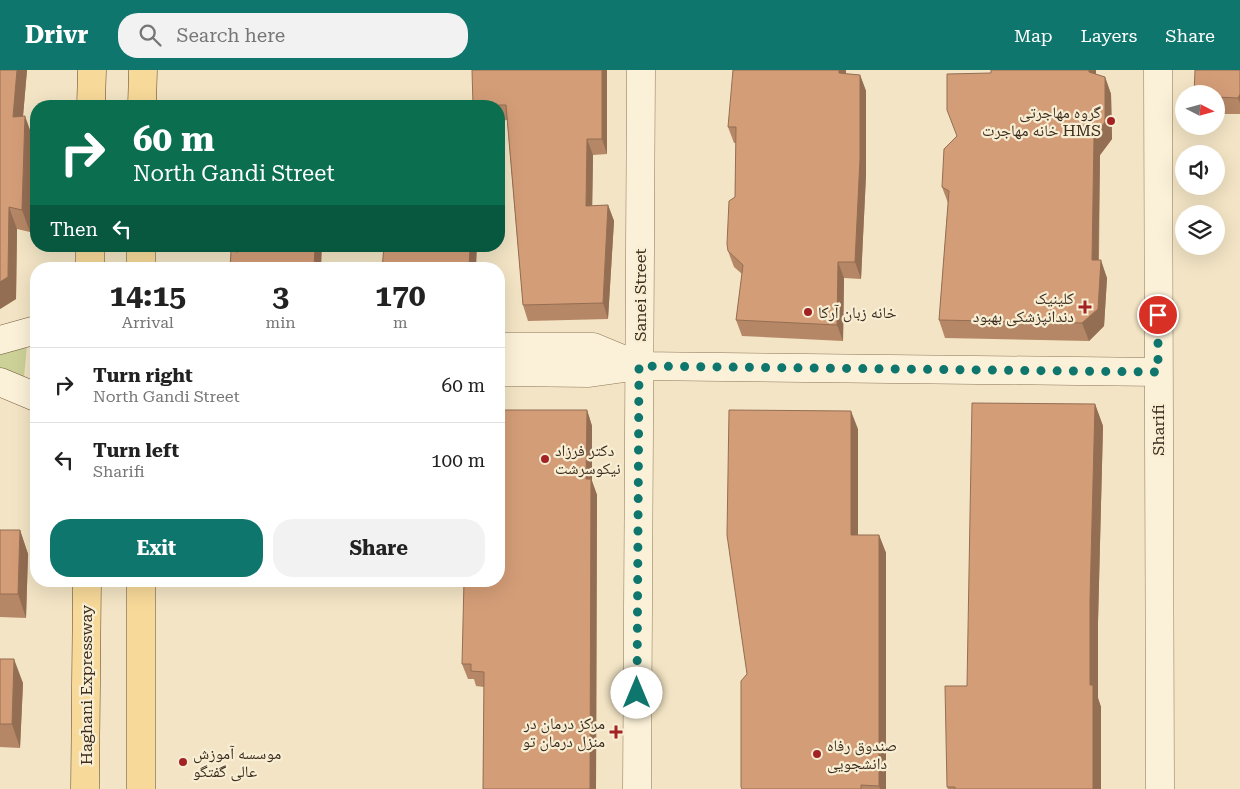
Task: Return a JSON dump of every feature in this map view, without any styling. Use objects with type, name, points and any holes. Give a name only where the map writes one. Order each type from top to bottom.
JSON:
[{"type":"main road","points":[[92,70],[92,100]]},
{"type":"main road","points":[[142,100],[143,70]]},
{"type":"main road","name":"Haghani Expressway","points":[[85,789],[87,587]]},
{"type":"main road","points":[[141,587],[141,789]]},
{"type":"street","name":"Sanei Street","points":[[636,789],[641,70]]},
{"type":"street","name":"Sharifi","points":[[1158,70],[1160,789]]},
{"type":"street","points":[[0,340],[30,332]]},
{"type":"street","points":[[505,347],[593,347],[639,366]]},
{"type":"street","points":[[505,372],[590,373],[639,366],[1158,372]]},
{"type":"street","points":[[0,382],[30,394]]},
{"type":"green space","points":[[27,345],[24,377],[0,372],[0,348]]},
{"type":"building","points":[[0,70],[17,70],[13,117],[25,116],[22,210],[9,207],[8,277],[0,282]]},
{"type":"building","points":[[472,70],[602,70],[602,139],[587,139],[586,206],[608,205],[603,303],[523,305],[505,100],[473,100]]},
{"type":"building","points":[[733,70],[839,70],[839,73],[860,75],[860,159],[855,262],[838,262],[837,325],[736,320],[743,265],[728,251],[727,244],[729,201],[735,197],[736,127],[728,127]]},
{"type":"building","points":[[991,70],[1089,70],[1089,72],[1105,77],[1105,122],[1094,137],[1092,260],[1101,260],[1098,309],[1082,323],[939,320],[949,191],[942,187],[944,149],[957,136],[947,110],[947,74],[991,73]]},
{"type":"building","points":[[1195,70],[1240,70],[1240,94],[1238,98],[1225,97],[1225,85],[1194,85]]},
{"type":"building","points":[[231,252],[315,252],[314,262],[230,262]]},
{"type":"building","points":[[383,252],[470,252],[469,262],[383,262]]},
{"type":"building","points":[[972,403],[1095,404],[1090,600],[1090,685],[1093,685],[1093,789],[955,789],[955,787],[947,787],[945,686],[967,686]]},
{"type":"building","points":[[505,410],[587,410],[586,479],[591,479],[590,789],[483,789],[484,672],[471,671],[471,664],[462,664],[464,587],[505,587]]},
{"type":"building","points":[[729,410],[851,411],[851,535],[879,535],[879,786],[861,785],[861,789],[742,789],[741,787],[741,681],[747,674],[727,535]]},
{"type":"building","points":[[0,530],[20,530],[18,594],[0,594]]},
{"type":"building","points":[[0,659],[14,659],[12,724],[0,724]]},
{"type":"place","name":"گروه مهاجرتی خانه مهاجرت HMS","points":[[1111,121]]},
{"type":"place","name":"کلینیک دندانپزشکی بهبود","points":[[1085,307]]},
{"type":"place","name":"خانه زبان آرکا","points":[[808,312]]},
{"type":"place","name":"دکتر فرزاد نیکوسرشت","points":[[545,459]]},
{"type":"place","name":"مرکز درمان در منزل درمان تو","points":[[616,732]]},
{"type":"place","name":"صندوق رفاه دانشجویی","points":[[817,754]]},
{"type":"place","name":"موسسه آموزش عالی گفتگو","points":[[183,762]]},
{"type":"route","points":[[637,693],[639,366],[1158,372],[1158,315]]}]
